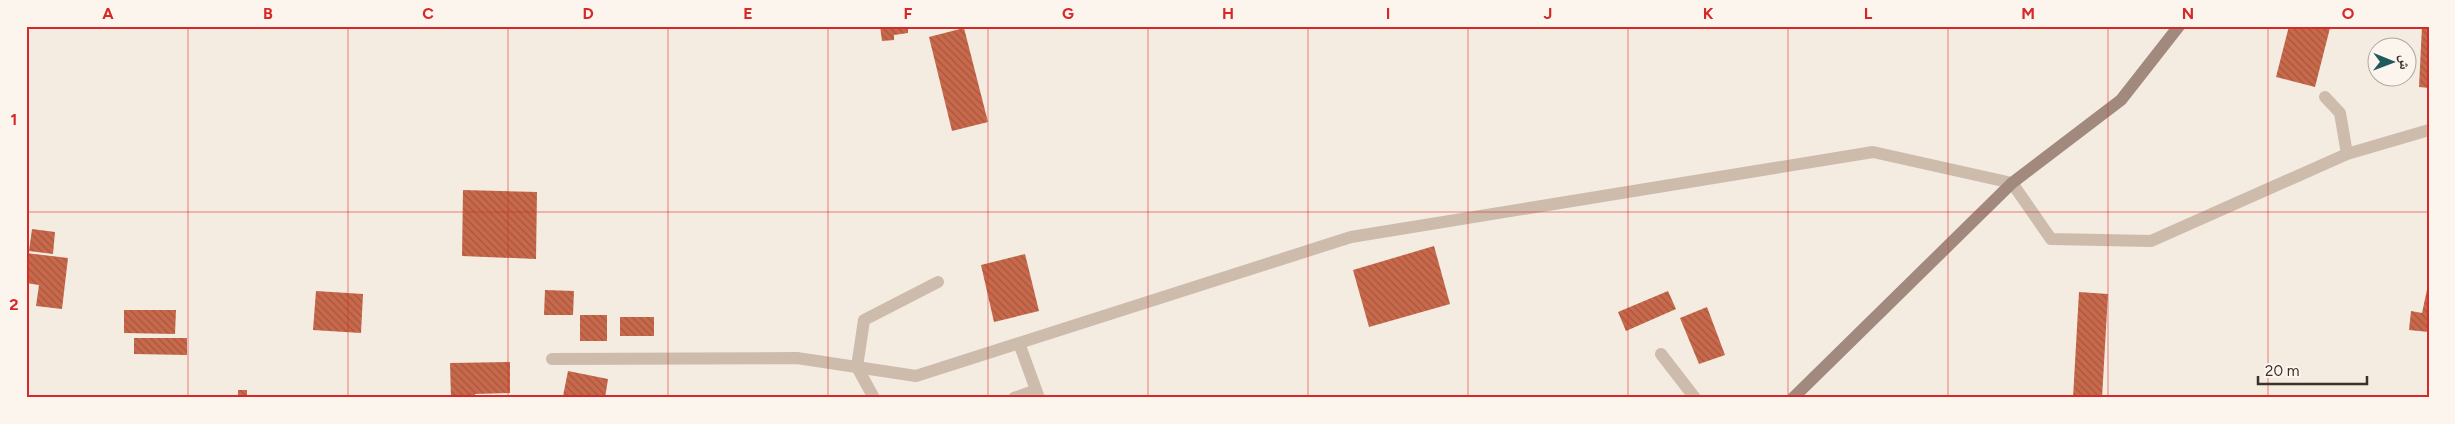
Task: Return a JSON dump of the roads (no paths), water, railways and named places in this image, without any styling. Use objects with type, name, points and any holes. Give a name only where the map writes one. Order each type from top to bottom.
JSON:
[{"type":"street","points":[[1793,398],[2012,183],[2121,100],[2179,26]]},
{"type":"street","points":[[2325,97],[2340,113],[2347,154]]},
{"type":"street","points":[[552,359],[797,358],[916,376],[1351,237],[1873,152],[2012,183],[2051,239],[2151,241],[2347,154],[2429,130]]},
{"type":"street","points":[[874,398],[857,367],[864,320],[938,282]]},
{"type":"street","points":[[1014,398],[1038,394],[1019,343]]},
{"type":"street","points":[[1661,354],[1695,398]]}]
